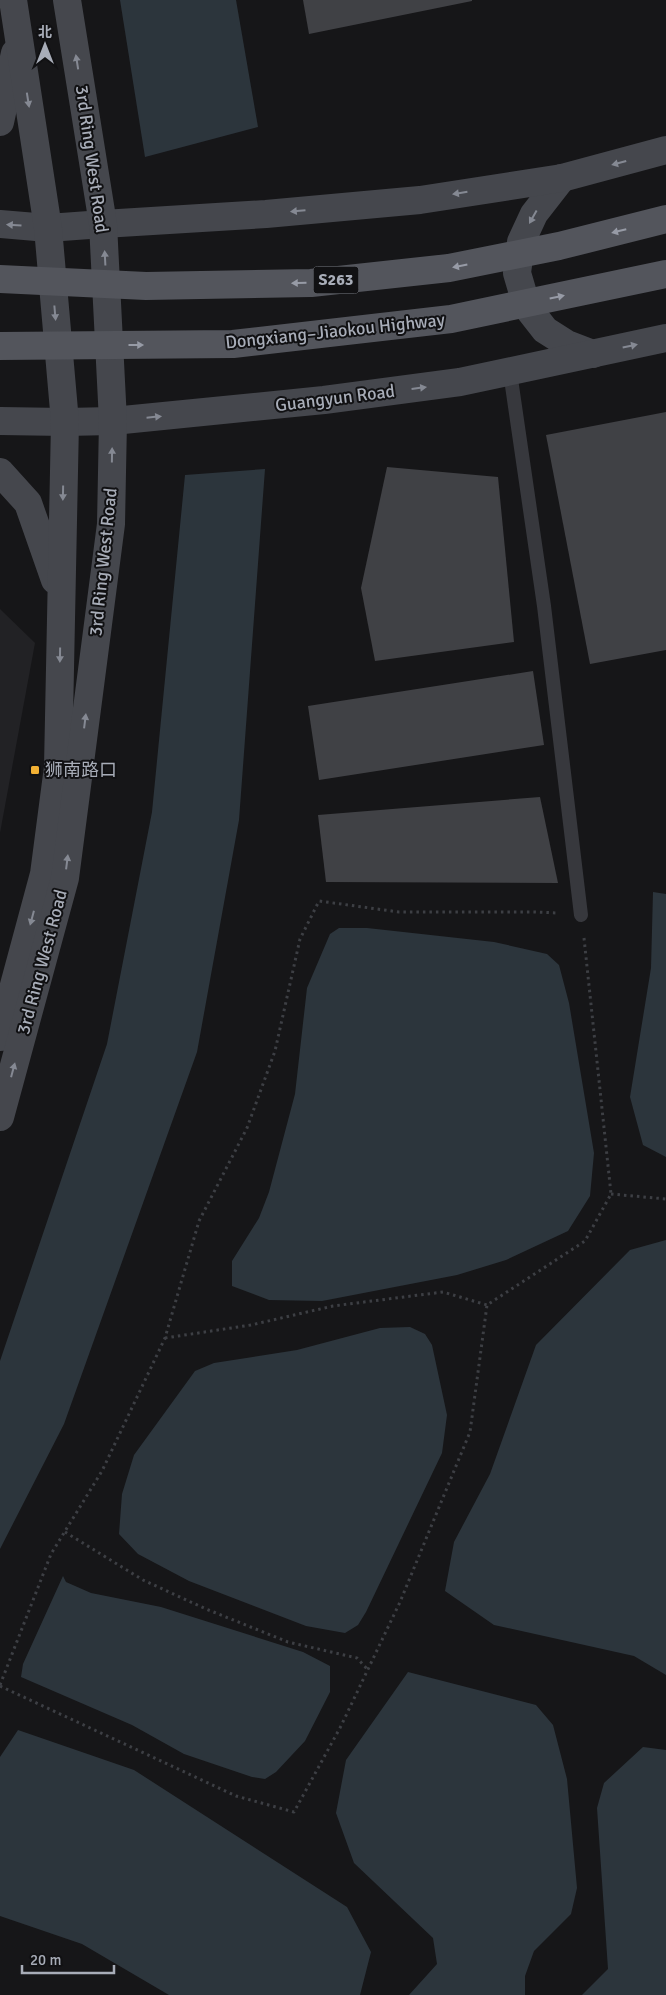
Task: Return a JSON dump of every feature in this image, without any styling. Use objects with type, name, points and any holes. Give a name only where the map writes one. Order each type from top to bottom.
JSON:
[{"type":"main road","name":"3rd Ring West Road","points":[[0,1037],[44,874],[58,767],[65,422],[48,228],[13,0]]},
{"type":"main road","name":"3rd Ring West Road","points":[[0,1117],[65,878],[111,524],[113,421],[103,224],[67,0]]},
{"type":"main road","points":[[0,122],[18,34]]},
{"type":"main road","points":[[0,224],[48,228],[266,214],[420,200],[562,178],[666,150]]},
{"type":"main road","points":[[562,178],[534,214],[521,242],[517,273],[527,306],[545,330],[567,344],[592,354]]},
{"type":"main road","name":"S263","points":[[0,279],[146,286],[311,283],[449,268],[559,246],[666,219]]},
{"type":"main road","name":"Dongxiang–Jiaokou Highway","points":[[0,346],[233,344],[451,319],[666,274]]},
{"type":"main road","name":"Guangyun Road","points":[[0,420],[113,421],[334,399],[460,382],[666,338]]},
{"type":"main road","points":[[0,472],[28,503],[61,598]]},
{"type":"lane","points":[[510,372],[544,606],[581,915]]},
{"type":"path","points":[[319,901],[399,912],[536,912],[581,915],[611,1194],[584,1241],[487,1305],[470,1432],[400,1602],[341,1726],[294,1812],[236,1796],[0,1685],[51,1554],[102,1471],[165,1338],[199,1221],[247,1128],[275,1051],[300,939],[319,901]]},
{"type":"path","points":[[611,1194],[666,1199]]},
{"type":"path","points":[[165,1338],[251,1325],[333,1306],[443,1292],[487,1305]]},
{"type":"path","points":[[65,1532],[143,1580],[188,1601],[288,1642],[357,1658],[368,1670]]},
{"type":"shaded area","points":[[120,0],[236,0],[258,127],[145,157]]},
{"type":"shaded area","points":[[265,469],[239,820],[197,1052],[64,1424],[0,1549],[0,1361],[107,1044],[152,812],[185,475]]},
{"type":"shaded area","points":[[0,609],[35,643],[0,833]]},
{"type":"shaded area","points":[[653,892],[666,894],[666,1157],[643,1145],[630,1097],[651,968]]},
{"type":"shaded area","points":[[339,928],[367,928],[494,942],[547,954],[559,965],[569,1003],[594,1153],[590,1196],[568,1231],[506,1260],[457,1275],[322,1301],[269,1300],[232,1286],[232,1261],[259,1218],[269,1192],[295,1094],[307,988],[330,934]]},
{"type":"shaded area","points":[[666,1240],[666,1675],[634,1656],[494,1625],[445,1591],[454,1542],[490,1474],[536,1345],[630,1250]]},
{"type":"shaded area","points":[[410,1327],[425,1334],[432,1345],[447,1415],[442,1453],[358,1625],[345,1633],[306,1626],[189,1581],[138,1554],[119,1534],[122,1494],[134,1455],[195,1371],[214,1363],[297,1350],[380,1328]]},
{"type":"shaded area","points":[[63,1576],[66,1582],[91,1593],[161,1607],[303,1652],[330,1666],[330,1692],[305,1741],[276,1772],[265,1779],[252,1777],[184,1754],[132,1725],[21,1677],[23,1664]]},
{"type":"shaded area","points":[[408,1672],[536,1705],[553,1725],[567,1779],[577,1888],[571,1914],[534,1951],[525,1976],[525,1995],[409,1995],[437,1964],[433,1938],[354,1863],[336,1813],[346,1760]]},
{"type":"shaded area","points":[[18,1730],[134,1770],[347,1907],[371,1952],[360,1995],[169,1995],[82,1944],[0,1916],[0,1757]]},
{"type":"shaded area","points":[[643,1747],[666,1750],[666,1995],[582,1995],[608,1969],[597,1808],[604,1783]]},
{"type":"building","points":[[303,0],[472,0],[472,1],[309,34]]},
{"type":"building","points":[[666,412],[666,650],[590,664],[546,435]]},
{"type":"building","points":[[387,467],[498,477],[514,642],[375,661],[361,588]]},
{"type":"building","points":[[533,671],[544,745],[319,780],[308,706]]},
{"type":"building","points":[[540,797],[558,883],[326,882],[318,815]]},
{"type":"place","name":"狮南路口","points":[[35,770]]}]
